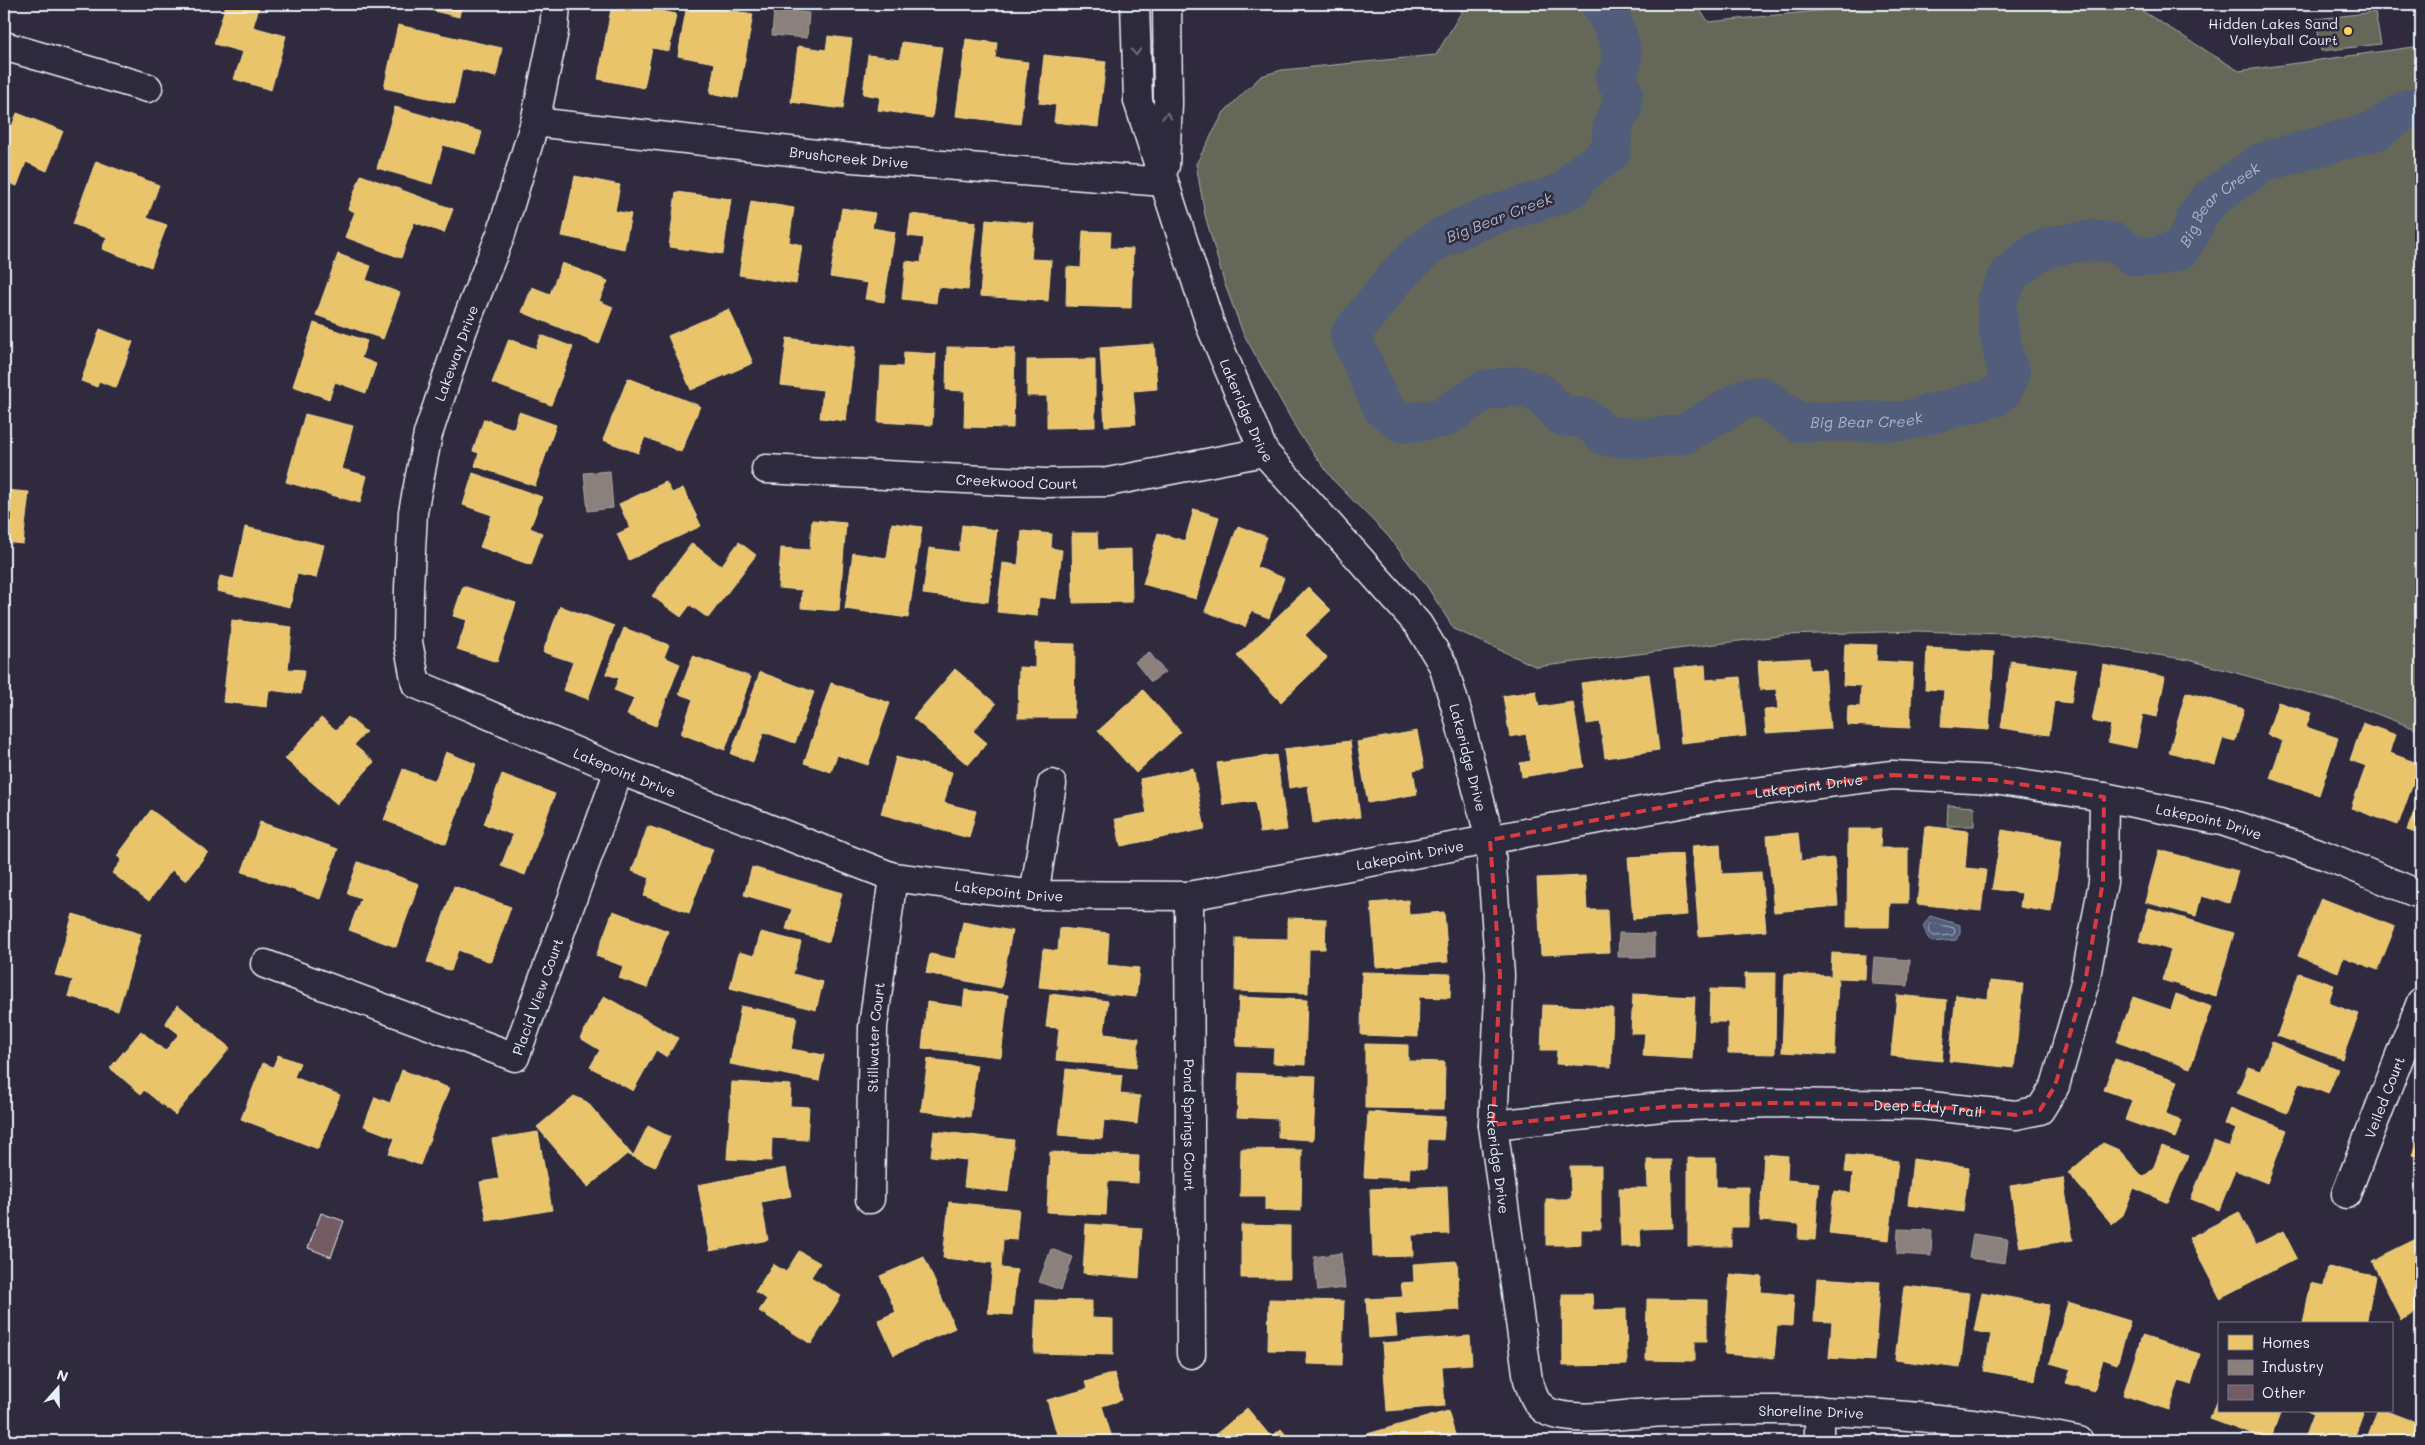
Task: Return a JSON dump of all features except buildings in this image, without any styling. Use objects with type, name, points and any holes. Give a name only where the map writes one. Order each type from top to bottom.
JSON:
[{"type":"street","name":"Lakeway Drive","points":[[416,684],[408,642],[409,579],[413,512],[428,434],[463,329],[501,234],[535,122],[554,31],[556,4]]},
{"type":"street","name":"Lakeway Drive","points":[[554,31],[565,4]]},
{"type":"street","name":"Lakeridge Drive","points":[[1135,4],[1138,101],[1211,327],[1264,452],[1418,624],[1443,665],[1458,714],[1490,840],[1500,975],[1494,1125],[1528,1380],[1534,1399],[1543,1410]]},
{"type":"street","name":"Lakeridge Drive","points":[[1164,182],[1168,104],[1168,4]]},
{"type":"street","points":[[4,46],[148,88]]},
{"type":"street","name":"Brushcreek Drive","points":[[535,122],[852,158],[1164,182]]},
{"type":"street","name":"Creekwood Court","points":[[766,469],[1045,483],[1108,482],[1264,452]]},
{"type":"street","name":"Lakepoint Drive","points":[[416,684],[619,770],[893,876],[1034,895],[1189,896],[1722,796],[1892,775],[1994,780],[2104,796],[2222,821],[2324,855],[2421,895]]},
{"type":"street","name":"Placid View Court","points":[[265,964],[515,1057],[619,770]]},
{"type":"street","points":[[1034,895],[1052,784]]},
{"type":"street","name":"Deep Eddy Trail","points":[[1494,1125],[1662,1107],[1773,1103],[1921,1105],[2016,1115],[2040,1110],[2055,1086],[2085,982],[2103,882],[2104,796]]},
{"type":"street","name":"Stillwater Court","points":[[870,1199],[872,1027],[893,876]]},
{"type":"street","name":"Pond Springs Court","points":[[1189,896],[1191,1354]]},
{"type":"street","name":"Veiled Court","points":[[2346,1194],[2421,1002]]},
{"type":"street","name":"Shoreline Drive","points":[[1543,1410],[1575,1417],[1666,1412],[1819,1410],[1919,1416],[2022,1429],[2079,1441]]},
{"type":"street","points":[[1818,1441],[1819,1410]]},
{"type":"highlighted area","points":[[1892,775],[1994,780],[2104,797],[2103,882],[2085,982],[2055,1086],[2040,1110],[2016,1115],[1921,1105],[1773,1103],[1662,1107],[1493,1125],[1500,975],[1490,840],[1722,796]]},
{"type":"green space","points":[[1455,4],[1695,4],[1709,22],[1885,4],[2131,4],[2239,71],[2421,46],[2421,731],[2356,706],[2189,660],[2095,645],[2004,634],[1917,631],[1786,635],[1537,667],[1454,629],[1426,585],[1388,536],[1334,481],[1300,435],[1243,333],[1224,282],[1205,215],[1196,164],[1224,112],[1261,76],[1282,70],[1436,55],[1462,11]]},
{"type":"green space","name":"Hidden Lakes Sand Volleyball Court","points":[[2375,12],[2381,44],[2321,51],[2316,19]]},
{"type":"green space","points":[[1948,805],[1974,807],[1974,826],[1947,826]]},
{"type":"water","points":[[1930,916],[1960,925],[1960,933],[1956,940],[1932,942],[1923,926]]},
{"type":"waterway","name":"Big Bear Creek","points":[[1601,4],[1616,32],[1622,57],[1621,66],[1615,78],[1623,92],[1622,109],[1615,119],[1610,153],[1578,176],[1573,187],[1557,195],[1474,222],[1429,246],[1397,276],[1350,335],[1383,408],[1403,423],[1443,418],[1485,390],[1520,386],[1541,394],[1562,416],[1586,418],[1606,436],[1645,439],[1684,434],[1746,398],[1762,397],[1798,422],[1904,421],[1995,397],[2003,390],[2010,372],[2005,361],[1998,326],[1997,300],[2010,274],[2035,253],[2053,246],[2094,240],[2116,243],[2132,255],[2155,257],[2180,250],[2192,230],[2197,216],[2211,198],[2263,162],[2375,131],[2404,111],[2421,106]]},
{"type":"place","name":"Hidden Lakes Sand Volleyball Court","points":[[2348,31]]}]
